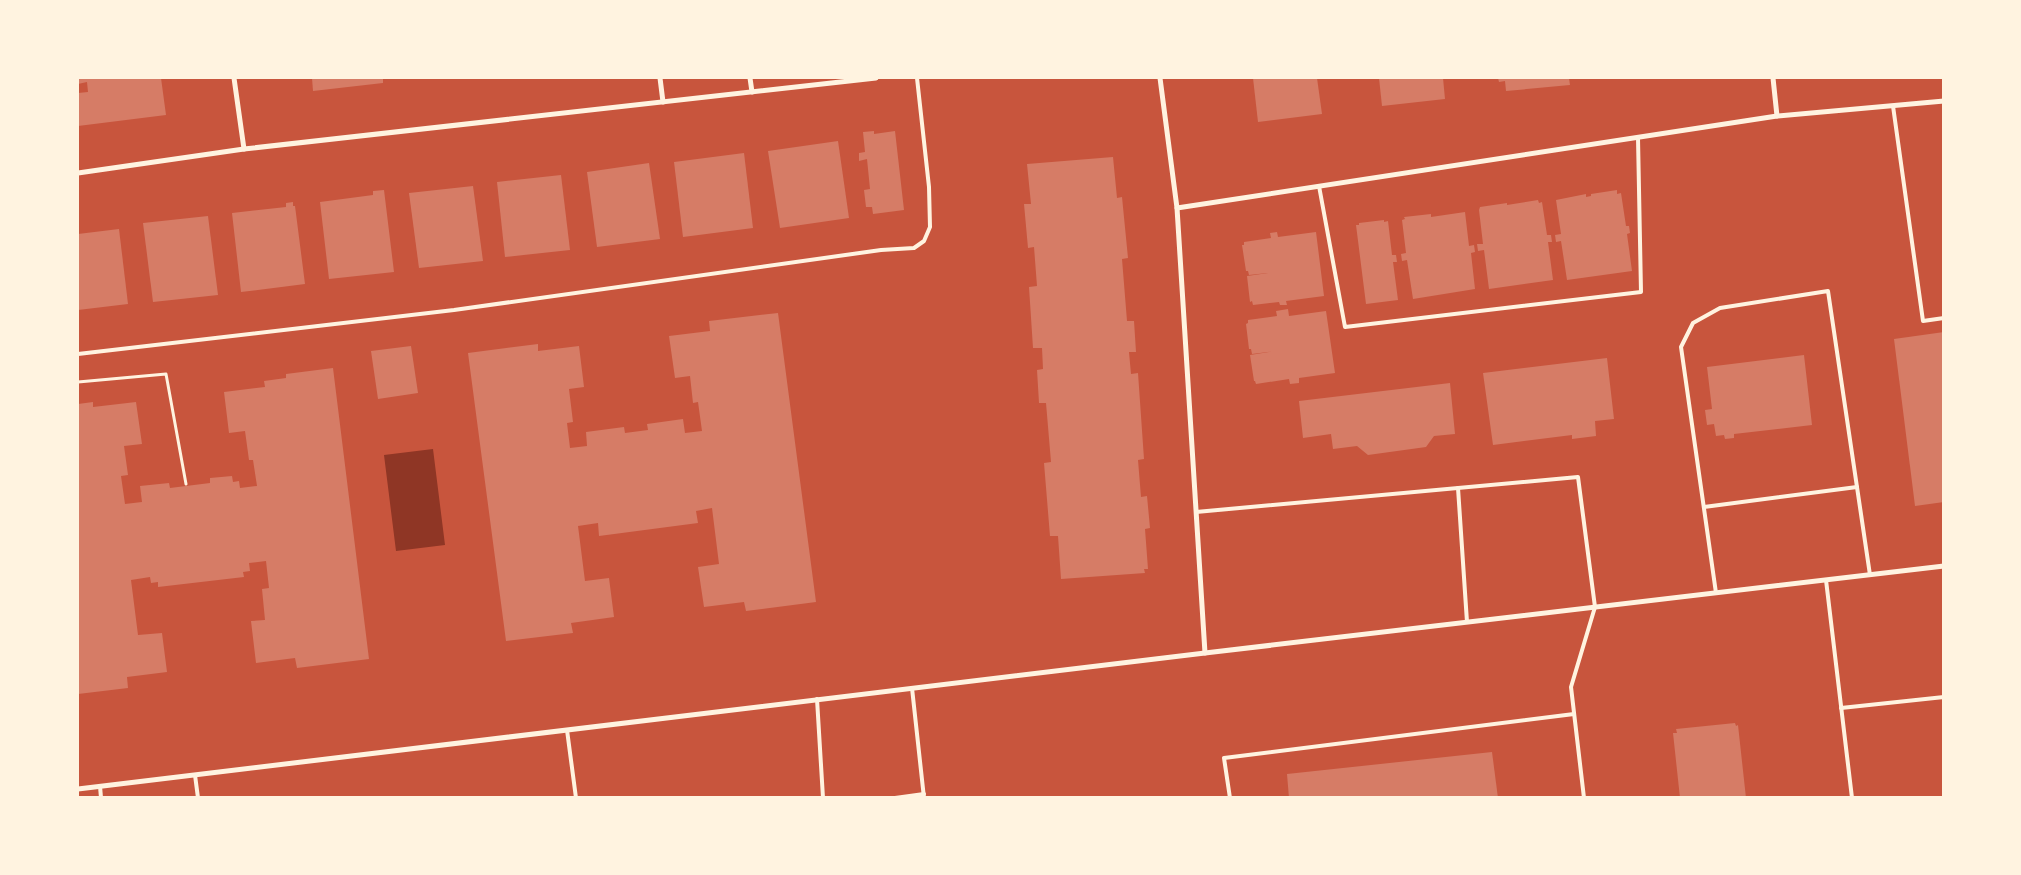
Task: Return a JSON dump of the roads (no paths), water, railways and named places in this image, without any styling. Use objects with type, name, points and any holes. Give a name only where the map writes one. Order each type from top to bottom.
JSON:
[{"type":"street","points":[[234,78],[244,149]]},
{"type":"street","points":[[660,78],[663,102]]},
{"type":"street","points":[[750,78],[752,92]]},
{"type":"street","points":[[78,174],[244,149],[876,78]]},
{"type":"street","points":[[1160,78],[1177,208],[1205,652]]},
{"type":"street","points":[[1773,78],[1777,116]]},
{"type":"street","points":[[1177,208],[1777,116],[1944,101]]},
{"type":"street","points":[[78,788],[1205,652],[1944,566]]},
{"type":"lane","points":[[78,354],[454,310],[871,251],[914,248],[924,241],[930,227],[930,188],[917,78]]},
{"type":"lane","points":[[1893,106],[1923,320],[1944,318]]},
{"type":"lane","points":[[1319,186],[1345,327],[1641,292],[1638,138]]},
{"type":"lane","points":[[1716,593],[1681,347],[1694,323],[1720,308],[1828,291],[1870,575]]},
{"type":"lane","points":[[1196,512],[1578,477],[1594,607],[1571,687],[1584,798]]},
{"type":"lane","points":[[1704,507],[1857,487]]},
{"type":"lane","points":[[1458,488],[1467,622]]},
{"type":"lane","points":[[1826,580],[1852,798]]},
{"type":"lane","points":[[895,798],[924,796],[912,688]]},
{"type":"lane","points":[[1841,708],[1944,697]]},
{"type":"lane","points":[[817,699],[823,798]]},
{"type":"lane","points":[[1230,798],[1224,758],[1574,714]]},
{"type":"lane","points":[[567,730],[576,798]]},
{"type":"lane","points":[[195,775],[198,798]]},
{"type":"lane","points":[[100,786],[101,798]]}]
